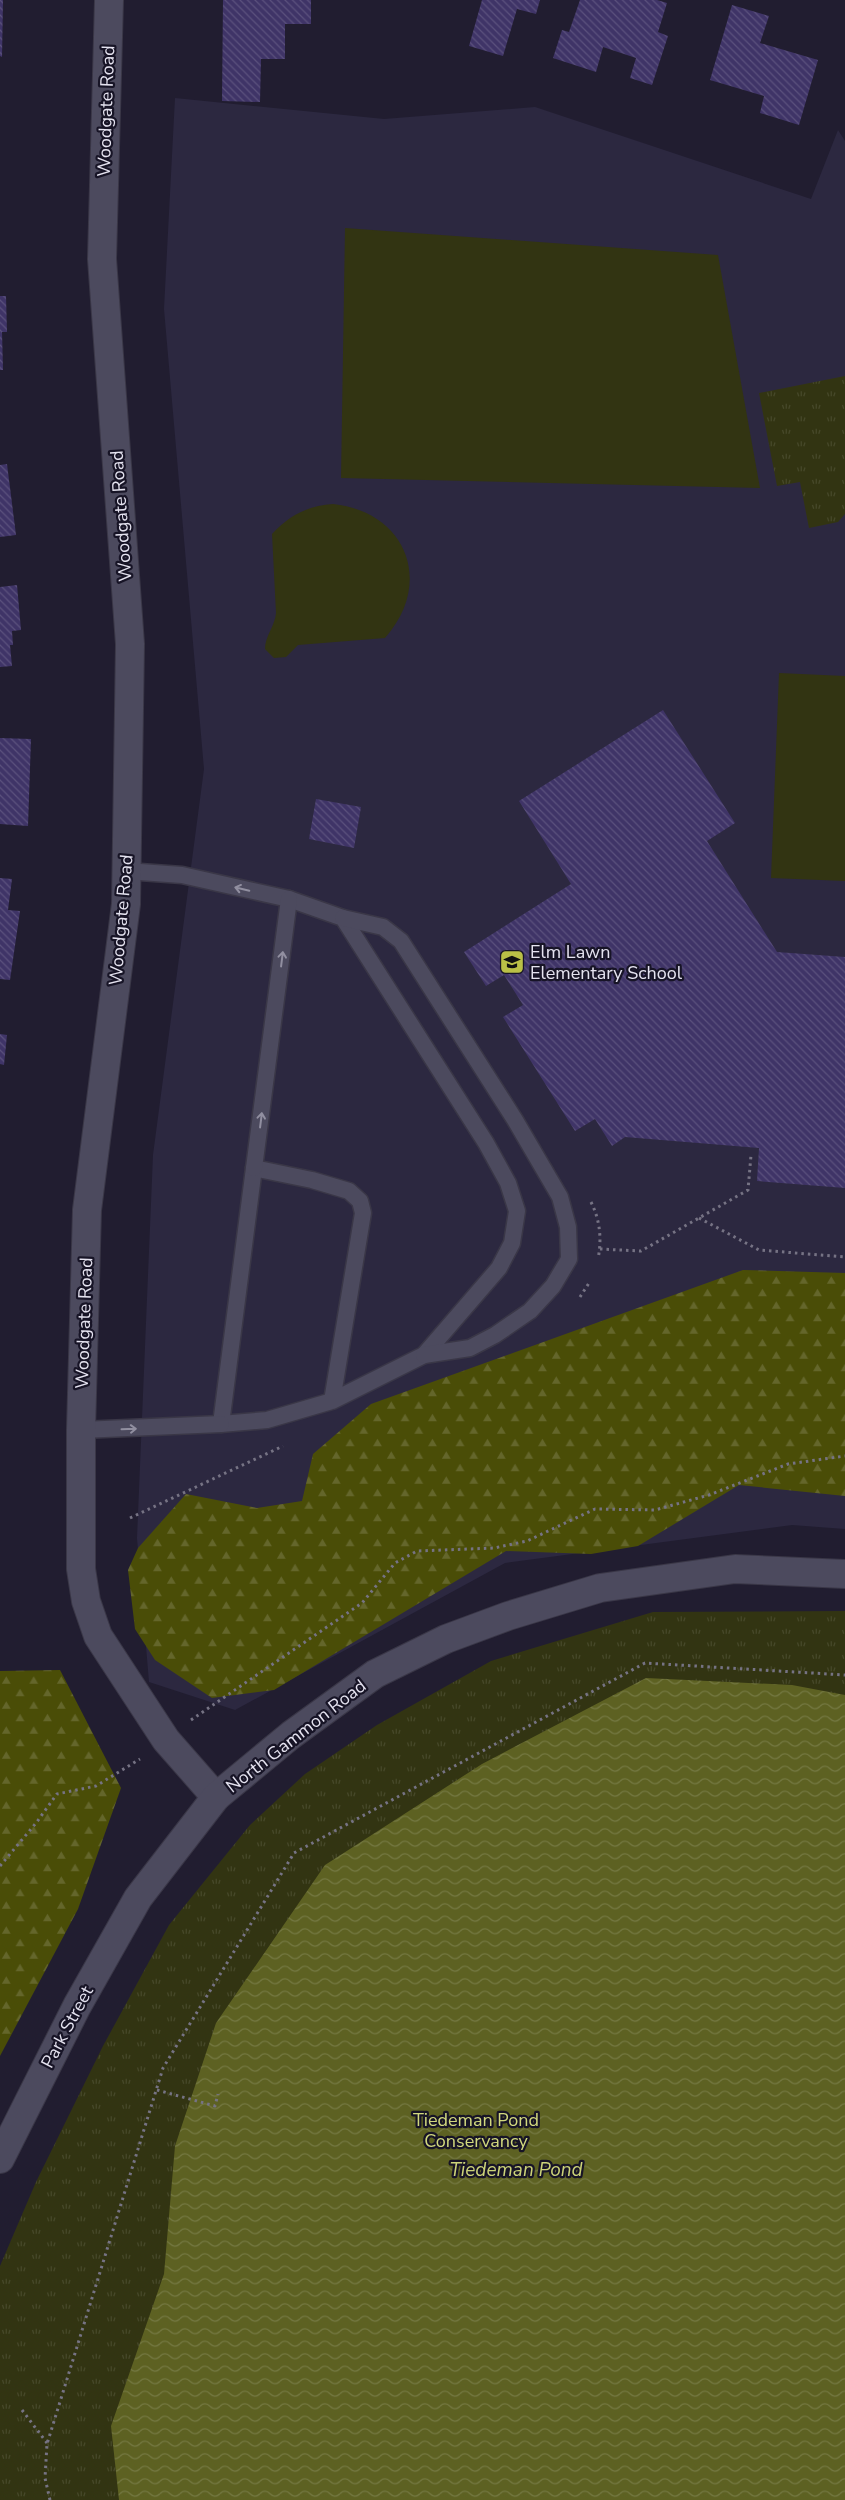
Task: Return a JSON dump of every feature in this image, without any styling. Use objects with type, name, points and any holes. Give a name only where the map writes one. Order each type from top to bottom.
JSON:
[{"type":"street","name":"Woodgate Road","points":[[109,0],[102,259],[130,644],[126,904],[87,1210],[80,1430],[81,1569],[86,1601],[98,1636],[166,1740],[216,1797]]},
{"type":"street","name":"North Gammon Road","points":[[138,1898],[216,1797],[291,1735],[375,1674],[446,1639],[508,1616],[600,1588],[735,1569],[845,1574]]},
{"type":"street","name":"Park Street","points":[[0,2159],[77,2006],[138,1898]]},
{"type":"lane","points":[[80,1430],[222,1424],[267,1420],[332,1401],[424,1355],[470,1348],[495,1335],[530,1310],[553,1286],[569,1259],[568,1227],[560,1197],[515,1120],[401,941],[383,926],[343,918],[289,899],[182,875],[126,871]]},
{"type":"lane","points":[[222,1424],[289,899]]},
{"type":"lane","points":[[343,918],[486,1143],[508,1184],[517,1211],[512,1244],[499,1268],[424,1355]]},
{"type":"lane","points":[[254,1168],[312,1180],[349,1191],[360,1201],[363,1213],[332,1401]]},
{"type":"path","points":[[600,1249],[641,1252],[748,1190],[751,1155]]},
{"type":"path","points":[[699,1218],[758,1250],[845,1257]]},
{"type":"path","points":[[0,1866],[36,1823],[56,1794],[96,1786],[134,1763],[206,1708],[362,1603],[395,1563],[417,1550],[494,1548],[527,1541],[594,1509],[655,1510],[710,1495],[788,1464],[845,1456]]},
{"type":"path","points":[[50,2500],[44,2478],[50,2431],[163,2068],[294,1853],[645,1664],[845,1675]]},
{"type":"path","points":[[157,2090],[215,2106],[218,2094]]},
{"type":"path","points":[[22,2410],[47,2444]]},
{"type":"shaded area","name":"Elm Lawn Elementary School","points":[[175,98],[384,119],[535,107],[811,199],[838,130],[845,141],[845,1529],[792,1525],[505,1563],[235,1710],[149,1682],[137,1538],[153,1155],[204,769],[164,309]]},
{"type":"green space","points":[[345,228],[718,255],[760,488],[341,478]]},
{"type":"green space","points":[[845,376],[845,514],[838,522],[809,528],[800,482],[777,486],[759,393]]},
{"type":"green space","points":[[333,504],[358,510],[379,521],[395,535],[405,553],[410,574],[408,595],[400,617],[385,638],[298,645],[286,657],[274,658],[265,649],[276,613],[272,534],[292,517],[307,509]]},
{"type":"green space","points":[[779,673],[845,676],[845,881],[771,878]]},
{"type":"green space","points":[[743,1270],[845,1273],[845,1496],[739,1485],[638,1546],[591,1554],[506,1551],[274,1690],[212,1698],[155,1660],[135,1629],[128,1570],[138,1548],[186,1494],[257,1508],[302,1501],[313,1454],[371,1404]]},
{"type":"green space","name":"Tiedeman Pond","points":[[845,1611],[845,2500],[0,2500],[0,2266],[36,2182],[103,2046],[169,1925],[250,1825],[305,1774],[377,1725],[491,1661],[653,1612]]},
{"type":"green space","points":[[60,1670],[121,1788],[78,1909],[0,2056],[0,1671]]},
{"type":"water","name":"Tiedeman Pond","points":[[646,1678],[792,1685],[845,1695],[845,2500],[119,2500],[111,2426],[164,2274],[175,2146],[216,2023],[325,1865],[482,1764]]},
{"type":"building","points":[[0,0],[3,0],[2,57],[0,56]]},
{"type":"building","points":[[223,0],[311,0],[311,24],[285,24],[285,59],[261,59],[260,102],[222,101]]},
{"type":"building","points":[[482,0],[540,0],[536,14],[517,9],[503,56],[469,46]]},
{"type":"building","points":[[580,0],[657,0],[667,3],[658,32],[668,36],[652,85],[630,78],[636,58],[603,47],[596,72],[553,58],[562,30],[569,32]]},
{"type":"building","points":[[732,5],[769,16],[760,43],[818,60],[799,125],[760,113],[764,96],[710,80]]},
{"type":"building","points":[[0,296],[6,296],[7,332],[2,332],[3,370],[0,370]]},
{"type":"building","points":[[7,464],[16,535],[0,537],[0,465]]},
{"type":"building","points":[[17,585],[21,630],[12,631],[13,645],[10,645],[12,666],[0,667],[0,587]]},
{"type":"building","points":[[663,710],[735,823],[707,841],[777,952],[845,957],[845,1188],[757,1181],[759,1148],[625,1137],[612,1146],[595,1119],[575,1131],[503,1017],[523,1005],[504,975],[486,986],[464,952],[571,884],[519,801]]},
{"type":"building","points":[[0,738],[31,739],[28,826],[0,824]]},
{"type":"building","points":[[316,799],[361,807],[354,848],[309,839]]},
{"type":"building","points":[[0,878],[12,879],[8,910],[20,911],[10,980],[0,979]]},
{"type":"building","points":[[0,1034],[7,1035],[4,1065],[0,1064]]},
{"type":"place","name":"Elm Lawn Elementary School","points":[[512,962]]},
{"type":"park label","name":"Tiedeman Pond Conservancy","points":[[476,2130]]}]
